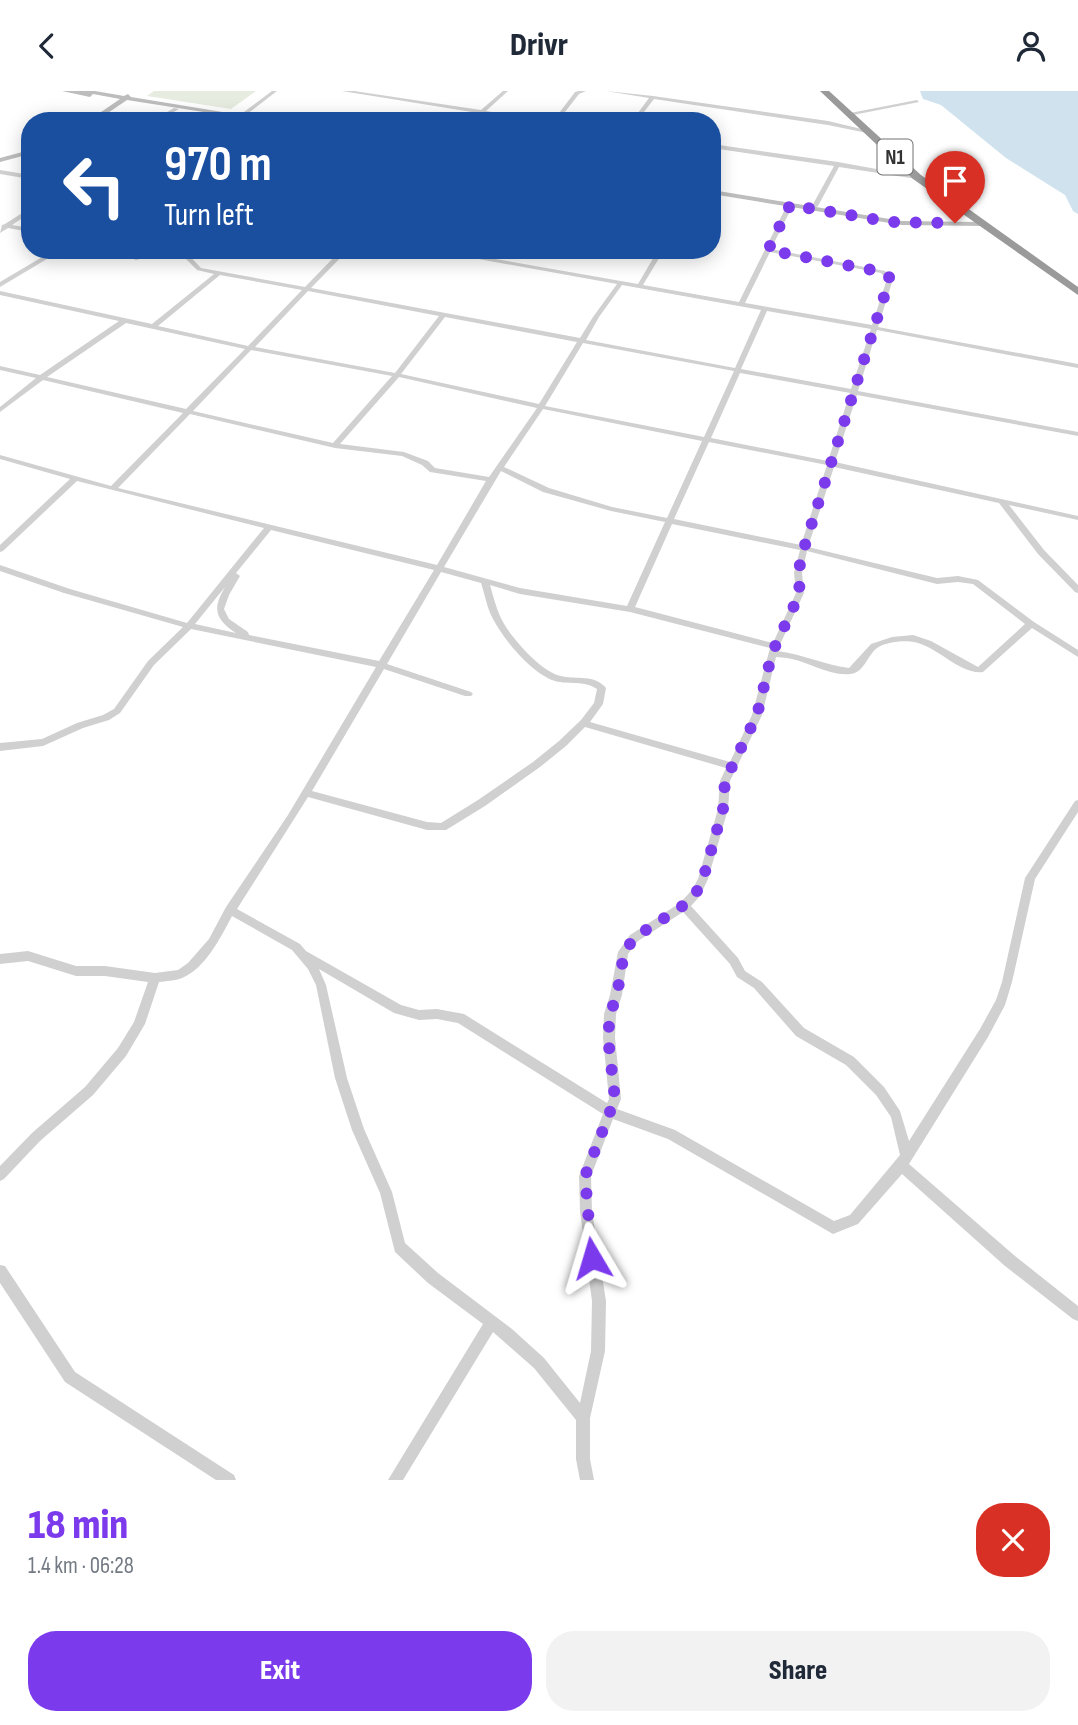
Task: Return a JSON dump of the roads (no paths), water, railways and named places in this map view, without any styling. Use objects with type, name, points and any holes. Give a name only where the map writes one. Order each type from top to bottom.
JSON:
[{"type":"highway","name":"N1","points":[[824,91],[917,177],[1078,292]]},
{"type":"street","points":[[65,91],[202,112]]},
{"type":"street","points":[[83,91],[197,112]]},
{"type":"street","points":[[104,112],[135,91]]},
{"type":"street","points":[[246,112],[275,91]]},
{"type":"street","points":[[344,91],[479,112],[506,91]]},
{"type":"street","points":[[402,100],[411,91]]},
{"type":"street","points":[[479,112],[500,91]]},
{"type":"street","points":[[562,112],[577,93],[584,91]]},
{"type":"street","points":[[608,91],[867,131]]},
{"type":"street","points":[[641,112],[653,97]]},
{"type":"street","points":[[828,123],[917,101]]},
{"type":"street","points":[[170,112],[176,109]]},
{"type":"street","points":[[721,147],[917,177]]},
{"type":"street","points":[[0,160],[21,154]]},
{"type":"street","points":[[819,207],[841,165]]},
{"type":"street","points":[[0,172],[21,176]]},
{"type":"street","points":[[721,192],[921,221],[975,218]]},
{"type":"street","points":[[721,193],[902,223],[975,218]]},
{"type":"street","points":[[741,305],[790,205]]},
{"type":"street","points":[[0,231],[21,216]]},
{"type":"street","points":[[587,1480],[583,1459],[583,1418],[598,1351],[599,1301],[586,1210],[585,1176],[612,1113],[615,1099],[608,1038],[610,1014],[617,995],[624,953],[634,938],[684,905],[696,893],[703,879],[723,809],[725,781],[757,715],[773,650],[800,593],[798,573],[804,548],[890,278],[888,275],[768,250]]},
{"type":"street","points":[[0,285],[43,259]]},
{"type":"street","points":[[189,259],[199,269],[1078,434]]},
{"type":"street","points":[[113,489],[336,259]]},
{"type":"street","points":[[484,259],[1078,366]]},
{"type":"street","points":[[640,286],[656,259]]},
{"type":"street","points":[[154,326],[219,272]]},
{"type":"street","points":[[0,959],[29,956],[76,971],[105,971],[155,978],[180,974],[192,966],[213,942],[230,910],[306,793],[491,480],[621,283]]},
{"type":"street","points":[[2,295],[250,348],[397,375],[541,407],[832,464],[1078,518]]},
{"type":"street","points":[[630,608],[765,309]]},
{"type":"street","points":[[335,446],[397,375],[443,315]]},
{"type":"street","points":[[0,410],[124,321]]},
{"type":"street","points":[[0,368],[335,446],[404,454],[425,463],[433,470],[491,480]]},
{"type":"street","points":[[0,457],[113,489],[438,568],[520,591],[630,608],[830,669],[850,671],[855,669],[874,646],[892,640],[913,638],[980,670],[1031,624]]},
{"type":"street","points":[[500,468],[566,497],[804,548],[937,582],[958,579],[975,582],[1031,624],[1078,654]]},
{"type":"street","points":[[0,549],[75,479]]},
{"type":"street","points":[[1001,502],[1041,552],[1078,590]]},
{"type":"street","points":[[0,747],[43,741],[80,725],[106,718],[123,706],[151,663],[189,626],[268,528]]},
{"type":"street","points":[[247,554],[219,605],[219,615],[228,624],[265,642]]},
{"type":"street","points":[[0,568],[67,591],[189,626],[381,665],[468,694]]},
{"type":"street","points":[[306,793],[427,826],[442,827],[540,762],[585,724],[599,702],[602,688],[588,680],[559,679],[539,670],[503,629],[496,617],[484,580]]},
{"type":"street","points":[[585,724],[731,766]]},
{"type":"street","points":[[302,954],[398,1009],[460,1018],[612,1113],[671,1135],[833,1228],[854,1220],[904,1161],[1001,1001],[1030,878],[1078,804]]},
{"type":"street","points":[[684,905],[734,961],[741,974],[758,985],[800,1032],[850,1061],[880,1091],[896,1115],[904,1161],[1010,1261],[1078,1314]]},
{"type":"street","points":[[230,910],[296,947],[312,966],[321,985],[341,1078],[358,1130],[386,1192],[400,1247],[433,1278],[538,1363],[583,1418]]},
{"type":"street","points":[[0,1175],[36,1137],[89,1091],[122,1052],[139,1024],[155,978]]},
{"type":"street","points":[[0,1271],[70,1377],[229,1480]]},
{"type":"street","points":[[394,1480],[491,1323]]},
{"type":"water","points":[[920,91],[1078,91],[1078,214],[1073,211],[1065,195],[1006,158],[941,105],[923,99]]}]
